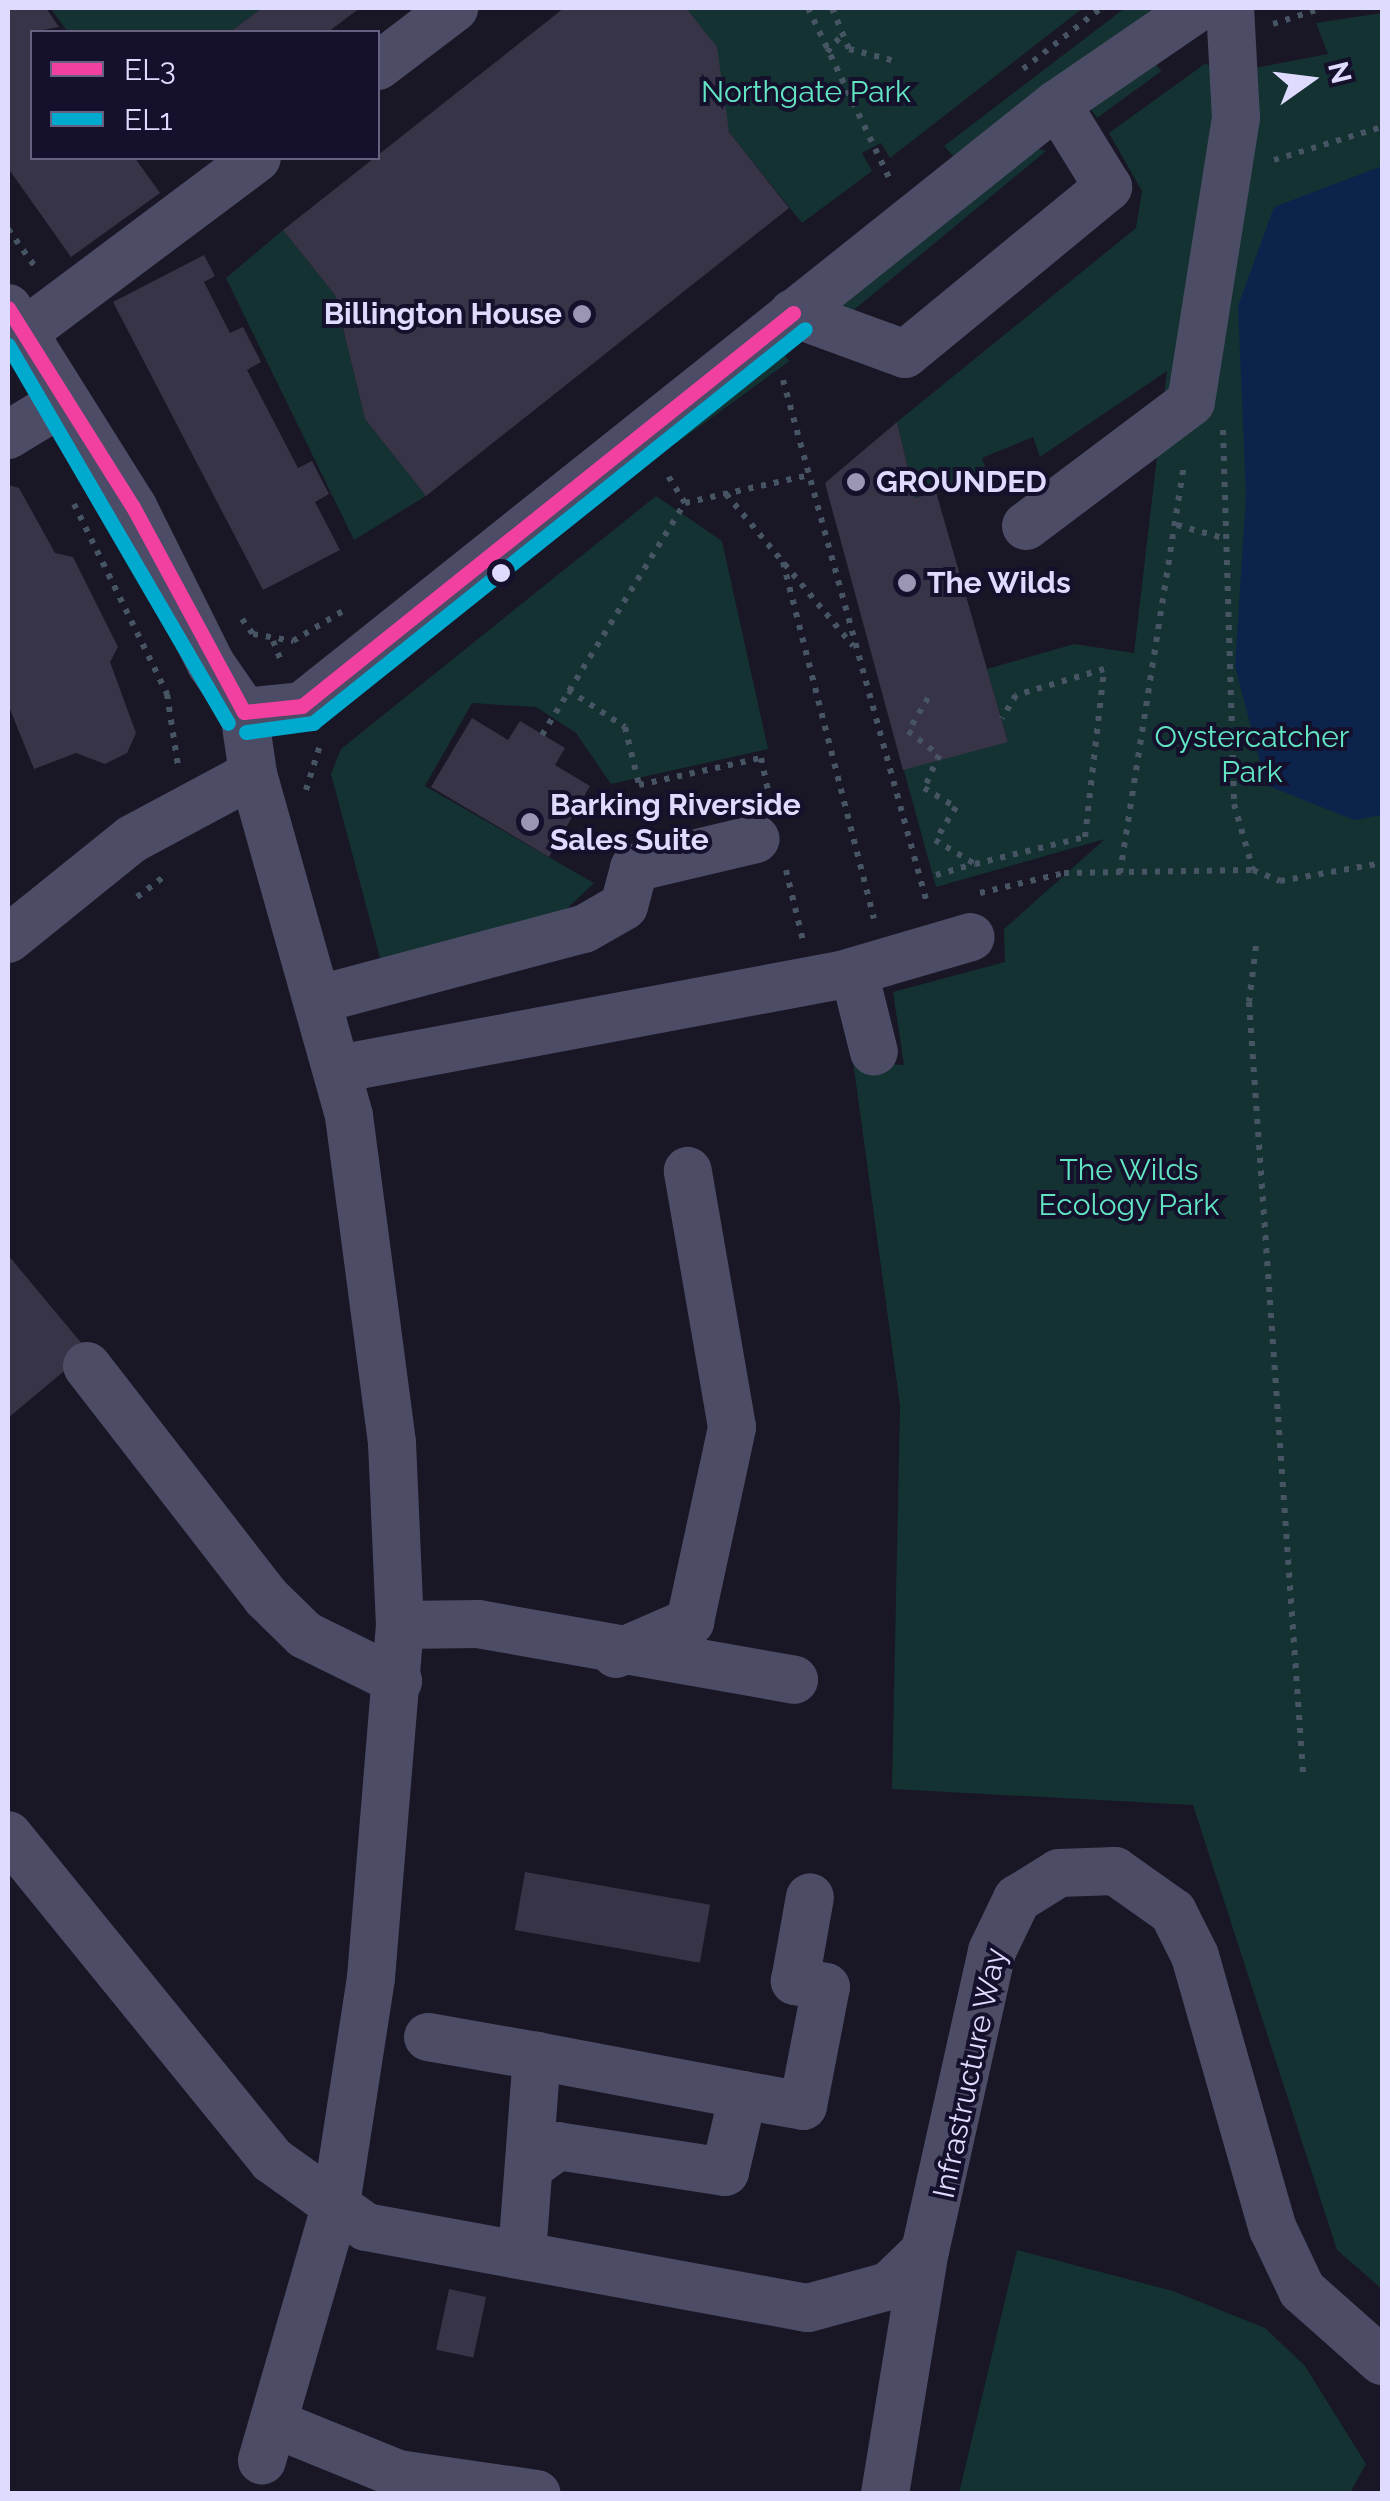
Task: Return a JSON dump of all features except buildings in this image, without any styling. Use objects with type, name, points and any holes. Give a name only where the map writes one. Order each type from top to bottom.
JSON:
[{"type":"street","points":[[380,64],[454,8]]},
{"type":"street","points":[[244,712],[302,706],[1057,104],[1196,8]]},
{"type":"street","points":[[1026,526],[1193,386],[1230,162],[1230,8]]},
{"type":"street","points":[[793,313],[906,354],[1108,187],[1057,104]]},
{"type":"street","points":[[254,160],[59,301],[16,320],[33,420],[244,712],[253,774],[338,1069],[371,1251],[400,1625],[398,1681],[371,1978],[336,2204],[269,2443],[398,2474],[537,2494]]},
{"type":"street","points":[[8,939],[186,785],[253,774]]},
{"type":"street","points":[[320,999],[584,929],[624,906],[634,868],[756,840]]},
{"type":"street","points":[[338,1069],[854,972],[970,937]]},
{"type":"street","points":[[854,972],[874,1052]]},
{"type":"street","points":[[616,1654],[690,1622],[732,1427],[688,1171]]},
{"type":"street","points":[[87,1366],[266,1597],[305,1635],[398,1681]]},
{"type":"street","points":[[400,1625],[478,1624],[616,1654],[794,1680]]},
{"type":"street","points":[[8,1836],[272,2160],[366,2228],[808,2308],[889,2286],[925,2251]]},
{"type":"street","name":"Infrastructure Way","points":[[885,2494],[925,2251],[992,1952],[1016,1899],[1060,1874],[1116,1872],[1173,1912],[1195,1956],[1273,2228],[1302,2290],[1382,2361]]},
{"type":"street","points":[[428,2036],[803,2106],[826,1987],[795,1981],[810,1897]]},
{"type":"street","points":[[522,2254],[536,2162],[526,2116],[537,2056]]},
{"type":"street","points":[[536,2162],[558,2146],[725,2172],[743,2095]]},
{"type":"path","points":[[808,8],[890,180]]},
{"type":"path","points":[[832,8],[849,49],[895,61]]},
{"type":"path","points":[[827,52],[842,36]]},
{"type":"path","points":[[1230,162],[1258,164],[1382,127]]},
{"type":"path","points":[[781,374],[921,883]]},
{"type":"path","points":[[1120,872],[1177,526],[1193,386],[1224,402],[1234,804],[1253,870]]},
{"type":"path","points":[[669,475],[685,503]]},
{"type":"path","points":[[542,734],[685,503],[809,475]]},
{"type":"path","points":[[66,486],[172,712],[186,785]]},
{"type":"path","points":[[726,494],[857,650]]},
{"type":"path","points":[[1177,526],[1226,539]]},
{"type":"path","points":[[783,562],[875,923]]},
{"type":"path","points":[[285,671],[274,641],[319,627]]},
{"type":"path","points":[[936,875],[1085,837],[1104,669],[1016,694],[1002,718]]},
{"type":"path","points":[[928,698],[908,731],[940,755],[924,788],[956,807],[935,840],[975,864]]},
{"type":"path","points":[[991,890],[1048,875],[1120,872],[1253,870],[1280,882],[1382,863]]},
{"type":"path","points":[[1256,946],[1250,1002],[1303,1772]]},
{"type":"green space","points":[[50,8],[262,8],[233,30],[66,30]]},
{"type":"green space","name":"Northgate Park","points":[[686,8],[1083,8],[890,158],[881,143],[862,153],[872,171],[802,223],[729,132],[704,31]]},
{"type":"green space","points":[[1125,8],[1155,8],[953,156],[944,146]]},
{"type":"green space","name":"The Wilds Ecology Park","points":[[1382,13],[1382,2289],[1337,2250],[1193,1805],[892,1789],[900,1406],[853,1061],[904,1065],[893,992],[1005,962],[1004,929],[1105,839],[936,887],[885,702],[952,755],[1008,741],[987,669],[1074,644],[1134,653],[1167,371],[1040,457],[1033,437],[982,458],[988,475],[915,498],[897,422],[1136,228],[1142,191],[1109,133],[1206,63],[1218,75],[1328,54],[1316,23]]},
{"type":"green space","points":[[1153,60],[1161,71],[1097,118],[1089,106]]},
{"type":"green space","points":[[1034,148],[1046,151],[849,314],[831,309]]},
{"type":"green space","points":[[283,230],[335,295],[365,419],[426,496],[354,540],[226,278]]},
{"type":"green space","points":[[784,354],[789,361],[676,444],[671,436]]},
{"type":"green space","points":[[656,496],[722,541],[768,749],[611,784],[576,733],[536,707],[472,703],[425,786],[594,883],[555,920],[380,958],[331,774],[341,749]]},
{"type":"green space","points":[[1017,2250],[1173,2291],[1265,2328],[1305,2366],[1366,2464],[1350,2493],[959,2493]]},
{"type":"water","points":[[1382,166],[1382,815],[1354,820],[1266,785],[1235,666],[1246,496],[1238,306],[1274,207]]},
{"type":"transit line","name":"EL3","points":[[8,308],[133,507],[244,712]]},
{"type":"transit line","name":"EL3","points":[[244,712],[302,706],[793,313]]},
{"type":"transit line","name":"EL1","points":[[246,732],[313,723],[805,329]]},
{"type":"transit line","name":"EL1","points":[[8,345],[228,723]]},
{"type":"place","name":"Billington House","points":[[582,314]]},
{"type":"place","name":"GROUNDED","points":[[856,482]]},
{"type":"place","name":"The Wilds","points":[[907,583]]},
{"type":"place","name":"Barking Riverside Sales Suite","points":[[530,822]]},
{"type":"park label","name":"Oystercatcher Park","points":[[1252,754]]}]
